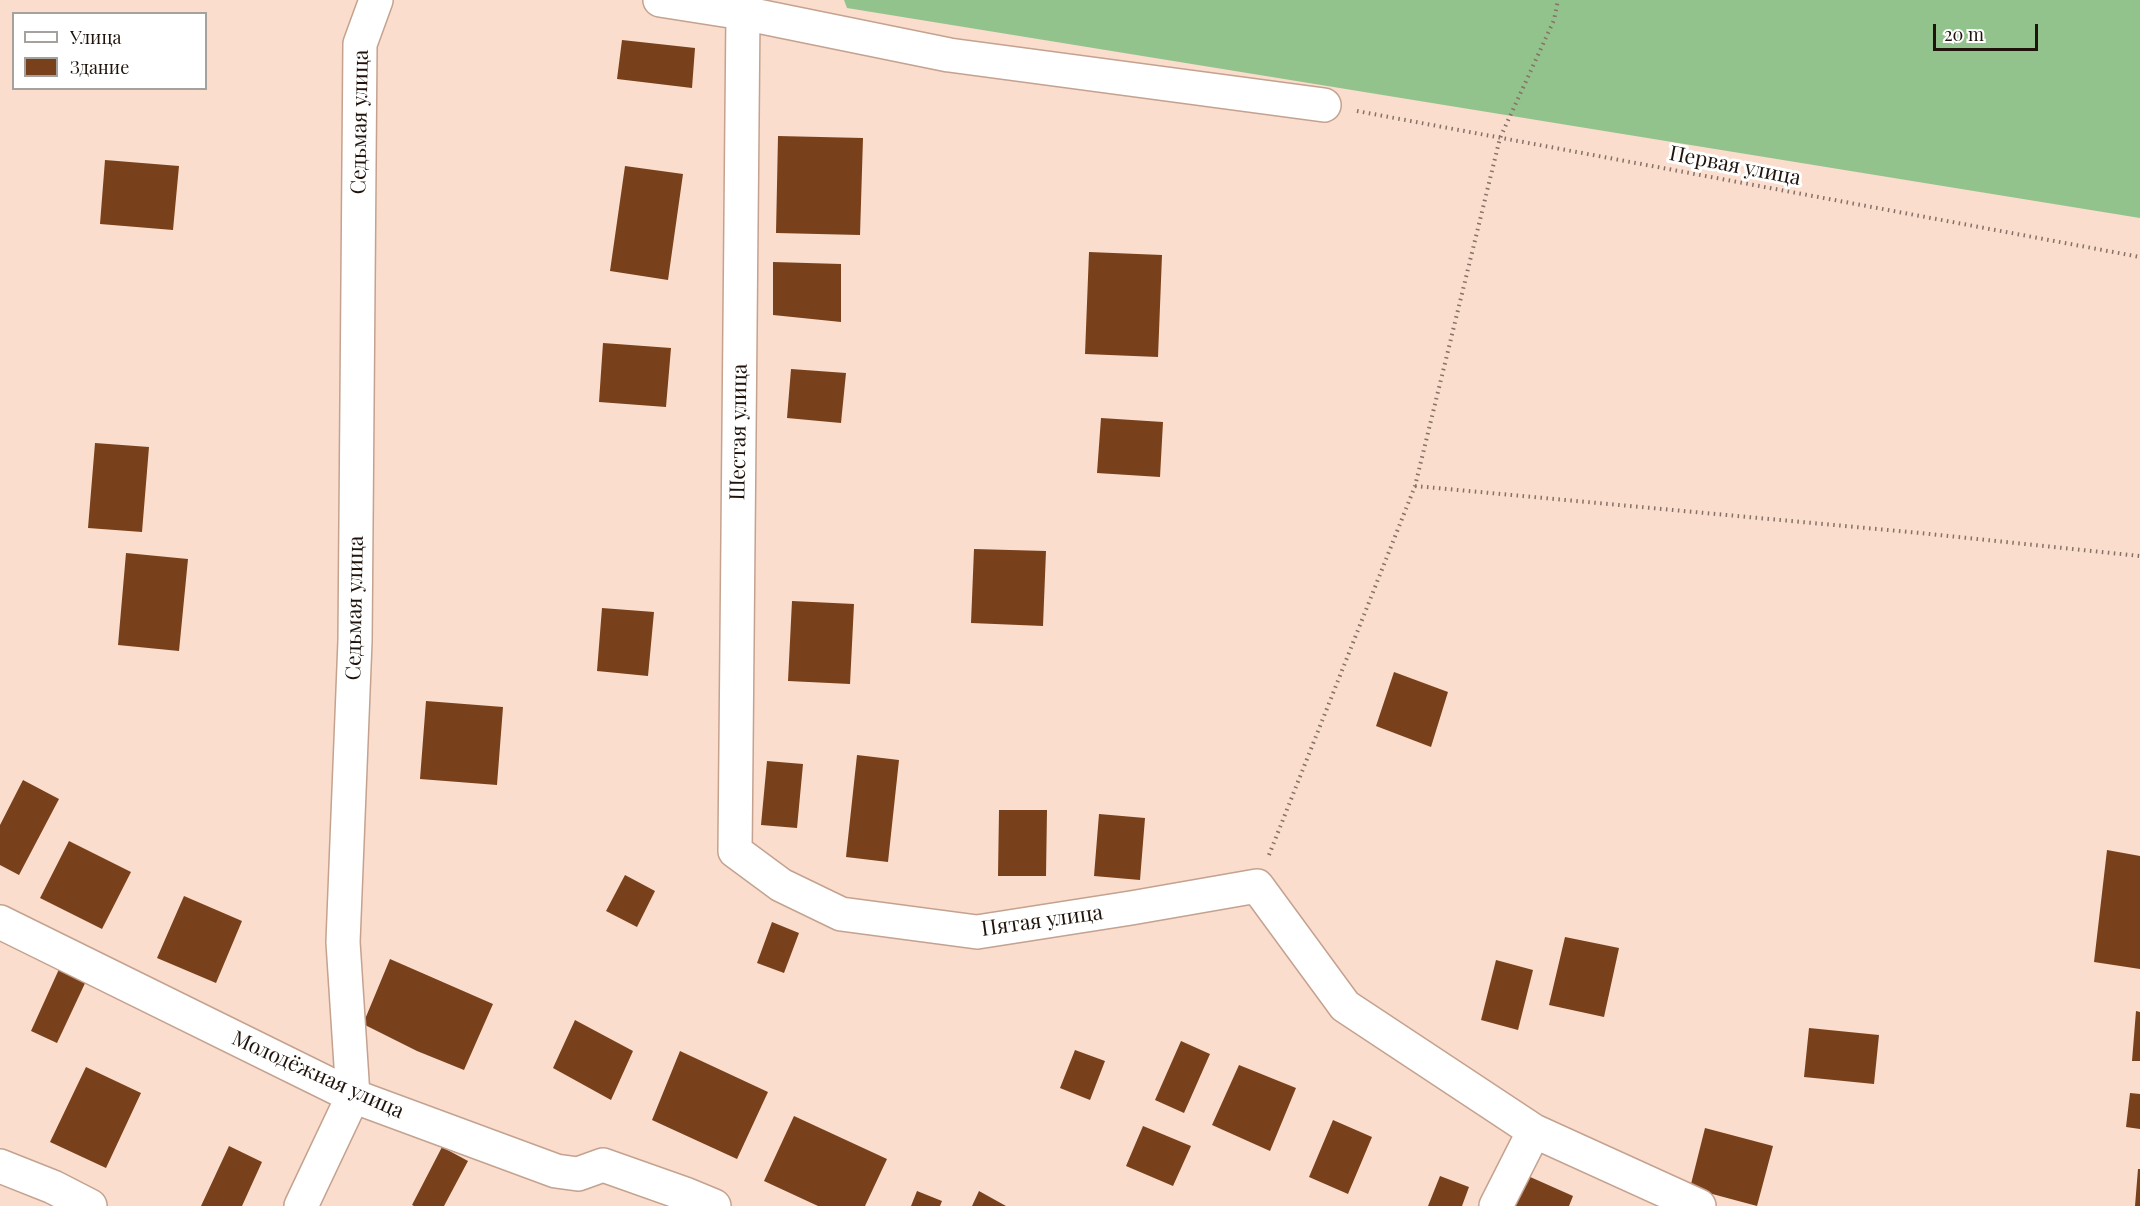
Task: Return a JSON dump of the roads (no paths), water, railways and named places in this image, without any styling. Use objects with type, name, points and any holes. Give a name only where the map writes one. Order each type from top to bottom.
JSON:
[{"type":"street","name":"Седьмая улица","points":[[301,1206],[353,1096],[343,942],[355,641],[360,44],[376,0]]},
{"type":"street","points":[[660,0],[950,55],[1324,105]]},
{"type":"street","name":"Шестая улица","points":[[735,852],[743,14]]},
{"type":"street","name":"Пятая улица","points":[[735,852],[781,885],[841,914],[977,932],[1257,886],[1345,1006],[1534,1131]]},
{"type":"street","name":"Молодёжная улица","points":[[0,922],[353,1096],[556,1171],[578,1174],[603,1165],[714,1206]]},
{"type":"street","points":[[1496,1206],[1534,1131],[1699,1206]]},
{"type":"street","points":[[0,1166],[53,1187],[90,1206]]}]
